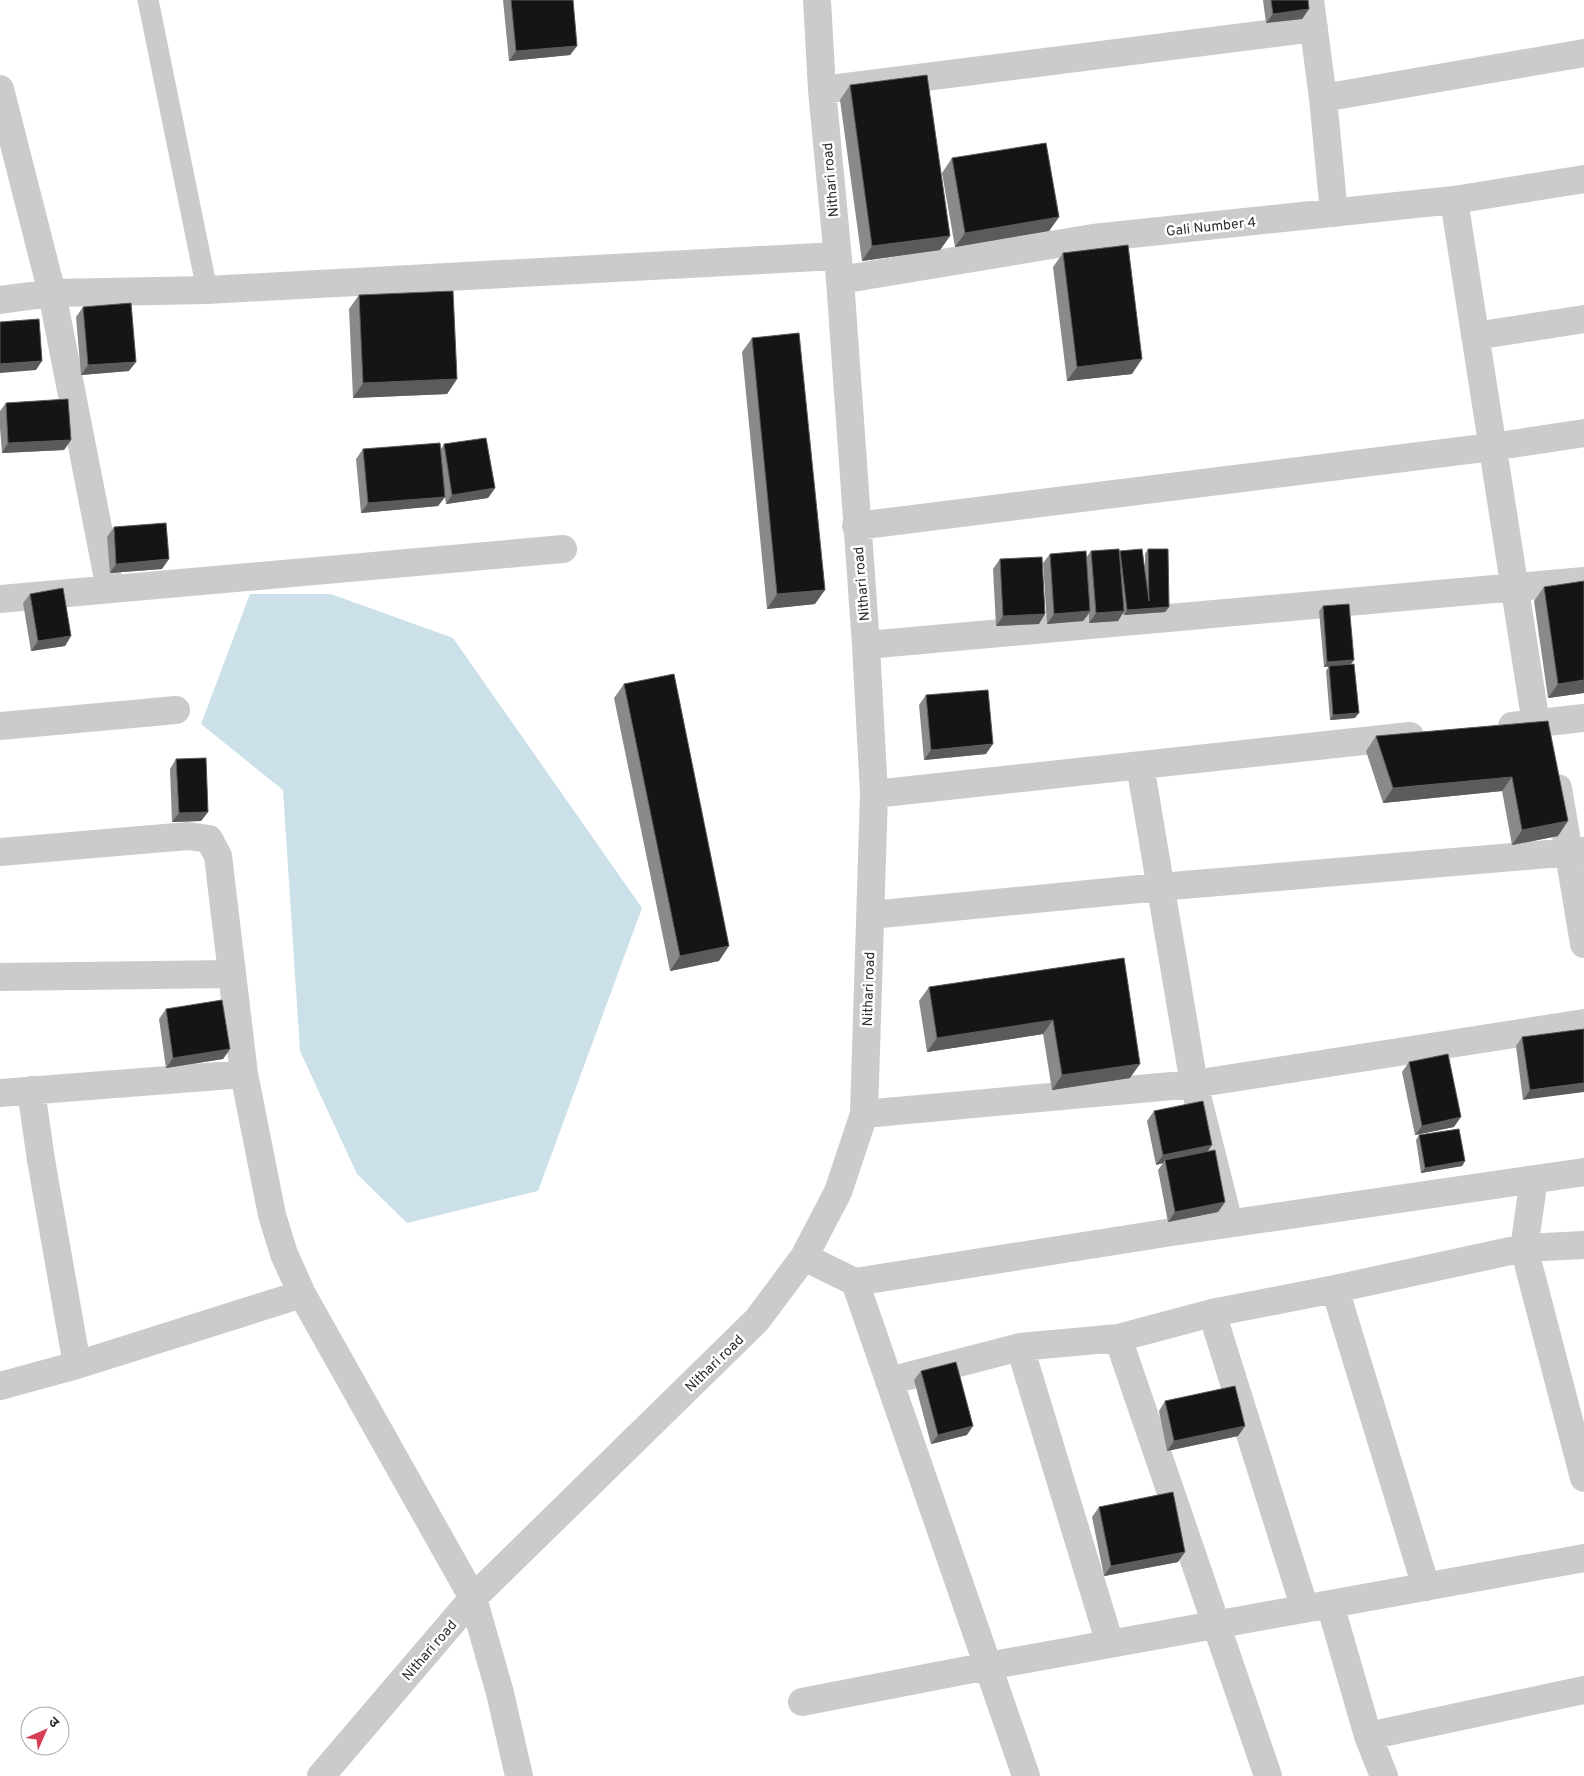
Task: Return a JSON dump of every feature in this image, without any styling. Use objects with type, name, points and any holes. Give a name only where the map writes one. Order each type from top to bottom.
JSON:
[{"type":"street","name":"Nithari road","points":[[321,1776],[473,1598],[757,1320],[804,1257],[838,1192],[864,1114],[874,794],[866,645],[838,268],[822,90],[817,0]]},
{"type":"street","points":[[1310,0],[1323,98],[1334,213]]},
{"type":"street","points":[[822,90],[1314,28]]},
{"type":"street","points":[[1323,98],[1584,53]]},
{"type":"street","points":[[0,89],[52,294],[110,589]]},
{"type":"street","name":"Gali Number 4","points":[[0,300],[52,294],[838,268],[1093,238],[1454,200],[1584,179]]},
{"type":"street","points":[[1454,200],[1514,586],[1542,723],[1553,756],[1577,852],[1584,944]]},
{"type":"street","points":[[1475,336],[1584,318]]},
{"type":"street","points":[[856,526],[1492,447],[1584,433]]},
{"type":"street","points":[[0,598],[563,549]]},
{"type":"street","points":[[866,645],[1584,581]]},
{"type":"street","points":[[0,726],[176,710]]},
{"type":"street","points":[[1487,729],[1584,718]]},
{"type":"street","points":[[874,794],[1437,734]]},
{"type":"street","points":[[1140,765],[1194,1084],[1229,1223]]},
{"type":"street","points":[[0,852],[188,836],[209,839],[218,856],[244,1074],[272,1215],[284,1254],[302,1294],[473,1598],[500,1693],[519,1776]]},
{"type":"street","points":[[871,915],[1160,887],[1577,852]]},
{"type":"street","points":[[0,977],[232,974]]},
{"type":"street","points":[[864,1114],[1194,1084],[1584,1023]]},
{"type":"street","points":[[0,1093],[244,1074]]},
{"type":"street","points":[[30,1090],[77,1365]]},
{"type":"street","points":[[804,1257],[855,1282],[1229,1223],[1584,1172]]},
{"type":"street","points":[[1534,1179],[1524,1248],[1584,1478]]},
{"type":"street","points":[[889,1381],[1020,1347],[1118,1338],[1212,1313],[1335,1289],[1524,1248],[1584,1245]]},
{"type":"street","points":[[855,1282],[1026,1776]]},
{"type":"street","points":[[1335,1289],[1426,1587]]},
{"type":"street","points":[[0,1386],[77,1365],[302,1294]]},
{"type":"street","points":[[1212,1313],[1318,1606],[1384,1776]]},
{"type":"street","points":[[1118,1338],[1268,1776]]},
{"type":"street","points":[[1020,1347],[1110,1644]]},
{"type":"street","points":[[802,1702],[988,1666],[1584,1558]]},
{"type":"street","points":[[1368,1736],[1584,1690]]},
{"type":"lane","points":[[148,0],[207,290]]},
{"type":"water","points":[[250,594],[331,594],[453,638],[642,908],[538,1191],[407,1223],[357,1174],[300,1051],[283,790],[201,724]]},
{"type":"building","points":[[511,0],[573,0],[577,46],[516,51]]},
{"type":"building","points":[[1271,0],[1308,0],[1309,9],[1273,14]]},
{"type":"building","points":[[927,75],[950,236],[872,246],[850,85]]},
{"type":"building","points":[[1046,143],[1059,217],[965,233],[952,158]]},
{"type":"building","points":[[1128,245],[1142,359],[1077,367],[1063,253]]},
{"type":"building","points":[[453,291],[457,379],[363,383],[359,295]]},
{"type":"building","points":[[131,303],[136,362],[88,365],[83,307]]},
{"type":"building","points":[[39,319],[42,361],[0,364],[0,322]]},
{"type":"building","points":[[799,333],[825,590],[777,594],[752,338]]},
{"type":"building","points":[[68,399],[71,440],[8,443],[6,403]]},
{"type":"building","points":[[486,438],[495,488],[452,495],[444,444]]},
{"type":"building","points":[[440,443],[445,497],[368,503],[363,449]]},
{"type":"building","points":[[166,523],[169,559],[116,564],[114,527]]},
{"type":"building","points":[[1119,549],[1124,611],[1096,613],[1091,551]]},
{"type":"building","points":[[1142,549],[1149,601],[1148,549],[1168,549],[1169,607],[1127,610],[1120,551]]},
{"type":"building","points":[[1086,551],[1090,611],[1054,614],[1050,554]]},
{"type":"building","points":[[1042,557],[1045,614],[1003,616],[1000,559]]},
{"type":"building","points":[[1584,581],[1584,680],[1558,684],[1544,587]]},
{"type":"building","points":[[63,588],[71,636],[38,641],[30,594]]},
{"type":"building","points":[[1349,604],[1354,660],[1327,662],[1323,606]]},
{"type":"building","points":[[1354,664],[1359,713],[1333,715],[1329,666]]},
{"type":"building","points":[[674,674],[729,946],[680,956],[624,684]]},
{"type":"building","points":[[988,690],[993,744],[931,750],[926,695]]},
{"type":"building","points":[[1548,721],[1568,821],[1522,830],[1512,777],[1393,788],[1376,736]]},
{"type":"building","points":[[206,758],[208,812],[179,813],[176,759]]},
{"type":"building","points":[[1124,958],[1140,1064],[1062,1075],[1053,1020],[937,1038],[929,987]]},
{"type":"building","points":[[222,1000],[230,1049],[173,1058],[166,1009]]},
{"type":"building","points":[[1584,1029],[1584,1083],[1530,1090],[1522,1037]]},
{"type":"building","points":[[1448,1054],[1461,1117],[1422,1126],[1409,1062]]},
{"type":"building","points":[[1203,1101],[1212,1145],[1163,1155],[1154,1111]]},
{"type":"building","points":[[1459,1129],[1465,1161],[1425,1168],[1419,1135]]},
{"type":"building","points":[[1215,1150],[1225,1202],[1175,1212],[1165,1160]]},
{"type":"building","points":[[956,1362],[973,1426],[938,1435],[921,1371]]},
{"type":"building","points":[[1235,1386],[1245,1426],[1174,1441],[1165,1401]]},
{"type":"building","points":[[1173,1492],[1185,1552],[1111,1566],[1099,1507]]}]
